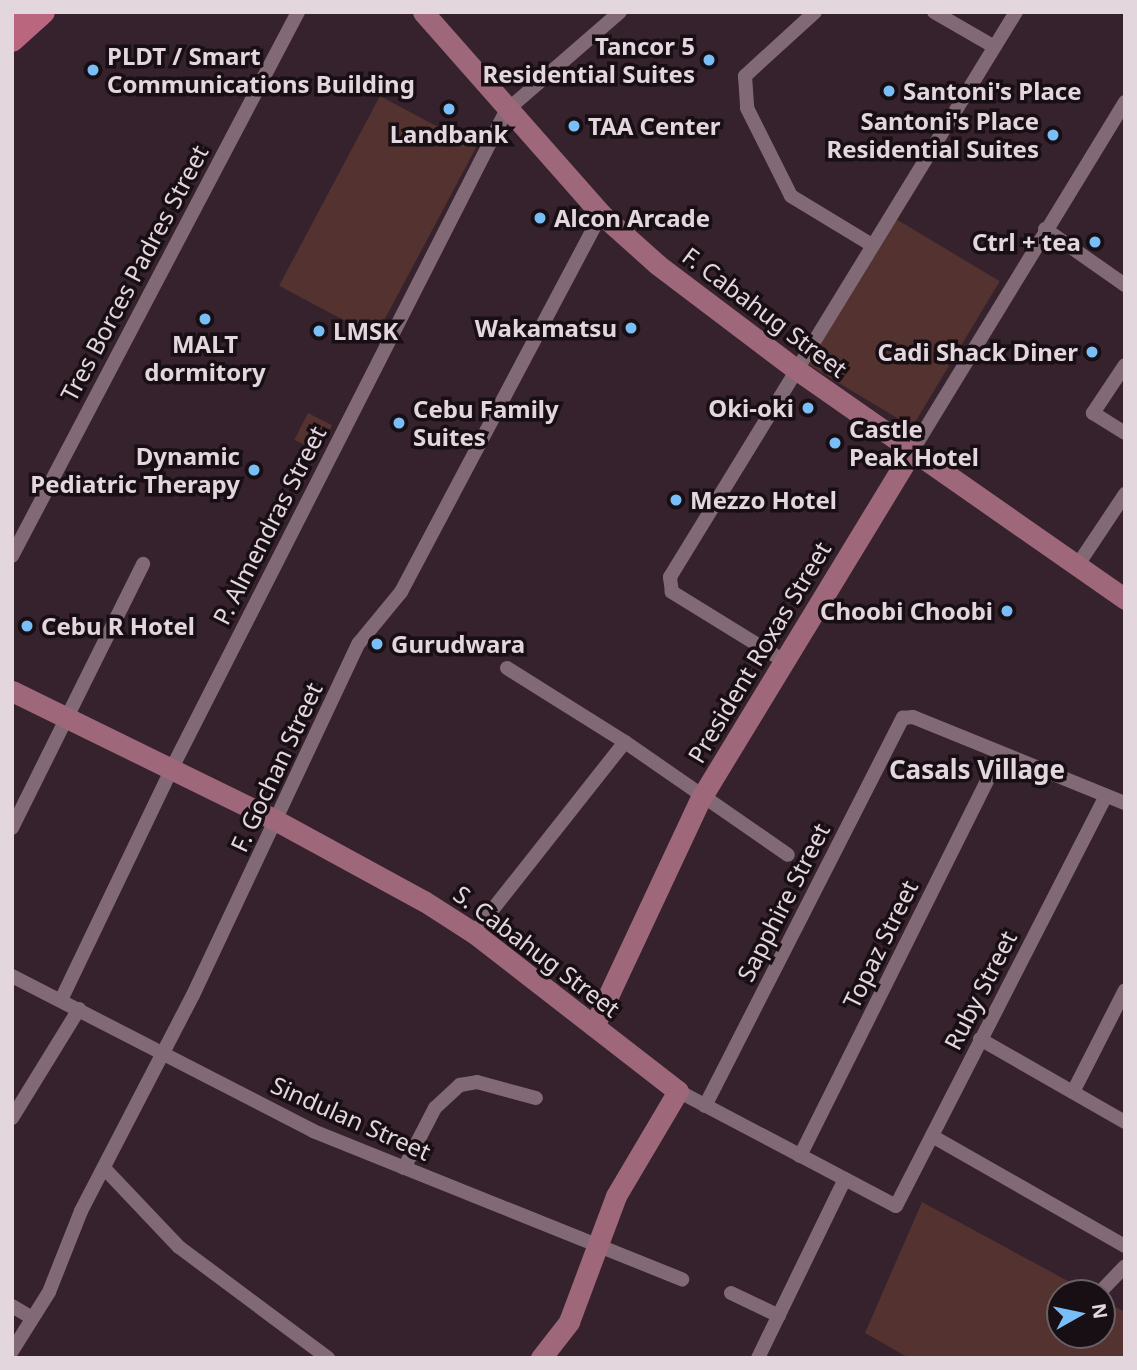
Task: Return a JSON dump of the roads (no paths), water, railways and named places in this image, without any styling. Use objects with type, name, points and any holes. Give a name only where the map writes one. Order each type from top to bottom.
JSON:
[{"type":"main road","points":[[12,18],[18,12]]},
{"type":"main road","points":[[12,41],[44,12]]},
{"type":"street","name":"Tres Borces Padres Street","points":[[12,556],[19,528],[298,12]]},
{"type":"street","points":[[506,111],[620,12]]},
{"type":"street","points":[[815,12],[744,76],[747,108],[791,196],[872,245]]},
{"type":"street","points":[[934,12],[993,46]]},
{"type":"street","points":[[784,661],[672,592],[669,585],[872,245],[1016,12]]},
{"type":"street","name":"F. Cabahug Street","points":[[424,13],[506,111],[601,214],[658,265],[797,370],[1125,599]]},
{"type":"street","name":"President Roxas Street","points":[[594,1026],[701,798],[1045,229],[1125,102]]},
{"type":"street","name":"P. Almendras Street","points":[[61,1000],[172,768],[506,111]]},
{"type":"street","name":"F. Gochan Street","points":[[12,1351],[49,1292],[104,1167],[164,1052],[277,821],[359,643],[401,592],[601,214]]},
{"type":"street","points":[[1045,229],[1125,285]]},
{"type":"street","points":[[1125,365],[1093,413],[1125,433]]},
{"type":"street","points":[[1077,566],[1125,494]]},
{"type":"street","points":[[12,828],[143,564]]},
{"type":"street","points":[[507,668],[625,743],[701,798],[788,855]]},
{"type":"street","name":"S. Cabahug Street","points":[[12,691],[68,716],[277,821],[474,933],[678,1091]]},
{"type":"street","name":"Sapphire Street","points":[[705,1106],[903,718],[913,717],[1001,753]]},
{"type":"street","points":[[474,933],[625,743]]},
{"type":"street","points":[[1001,753],[1125,803]]},
{"type":"street","name":"Topaz Street","points":[[800,1156],[1001,753]]},
{"type":"street","name":"Ruby Street","points":[[845,1179],[896,1206],[1106,796]]},
{"type":"street","name":"Sindulan Street","points":[[12,976],[313,1131],[682,1279]]},
{"type":"street","points":[[1073,1092],[1123,997]]},
{"type":"street","points":[[12,1118],[79,1009]]},
{"type":"street","points":[[980,1039],[1125,1122]]},
{"type":"street","points":[[404,1168],[435,1108],[460,1084],[477,1082],[536,1098]]},
{"type":"street","points":[[541,1358],[569,1322],[601,1246],[616,1196],[678,1091],[845,1179],[758,1358]]},
{"type":"street","points":[[932,1136],[1125,1246]]},
{"type":"street","points":[[104,1167],[179,1247],[328,1358]]},
{"type":"street","points":[[1113,1279],[1125,1266]]},
{"type":"street","points":[[731,1293],[779,1315]]},
{"type":"street","points":[[12,1306],[32,1318]]},
{"type":"place","name":"Tancor 5 Residential Suites","points":[[709,60]]},
{"type":"place","name":"PLDT / Smart Communications Building","points":[[93,70]]},
{"type":"place","name":"Santoni's Place","points":[[889,91]]},
{"type":"place","name":"Landbank","points":[[449,109]]},
{"type":"place","name":"TAA Center","points":[[574,126]]},
{"type":"place","name":"Santoni's Place Residential Suites","points":[[1053,135]]},
{"type":"place","name":"Alcon Arcade","points":[[540,218]]},
{"type":"place","name":"Ctrl + tea","points":[[1095,242]]},
{"type":"place","name":"MALT dormitory","points":[[205,319]]},
{"type":"place","name":"Wakamatsu","points":[[631,328]]},
{"type":"place","name":"LMSK","points":[[319,331]]},
{"type":"place","name":"Cadi Shack Diner","points":[[1092,352]]},
{"type":"place","name":"Oki-oki","points":[[808,408]]},
{"type":"place","name":"Cebu Family Suites","points":[[399,423]]},
{"type":"place","name":"Castle Peak Hotel","points":[[835,443]]},
{"type":"place","name":"Dynamic Pediatric Therapy","points":[[254,470]]},
{"type":"place","name":"Mezzo Hotel","points":[[676,500]]},
{"type":"place","name":"Choobi Choobi","points":[[1007,611]]},
{"type":"place","name":"Cebu R Hotel","points":[[27,626]]},
{"type":"place","name":"Gurudwara","points":[[377,644]]},
{"type":"district","name":"Casals Village","points":[[977,770]]}]
